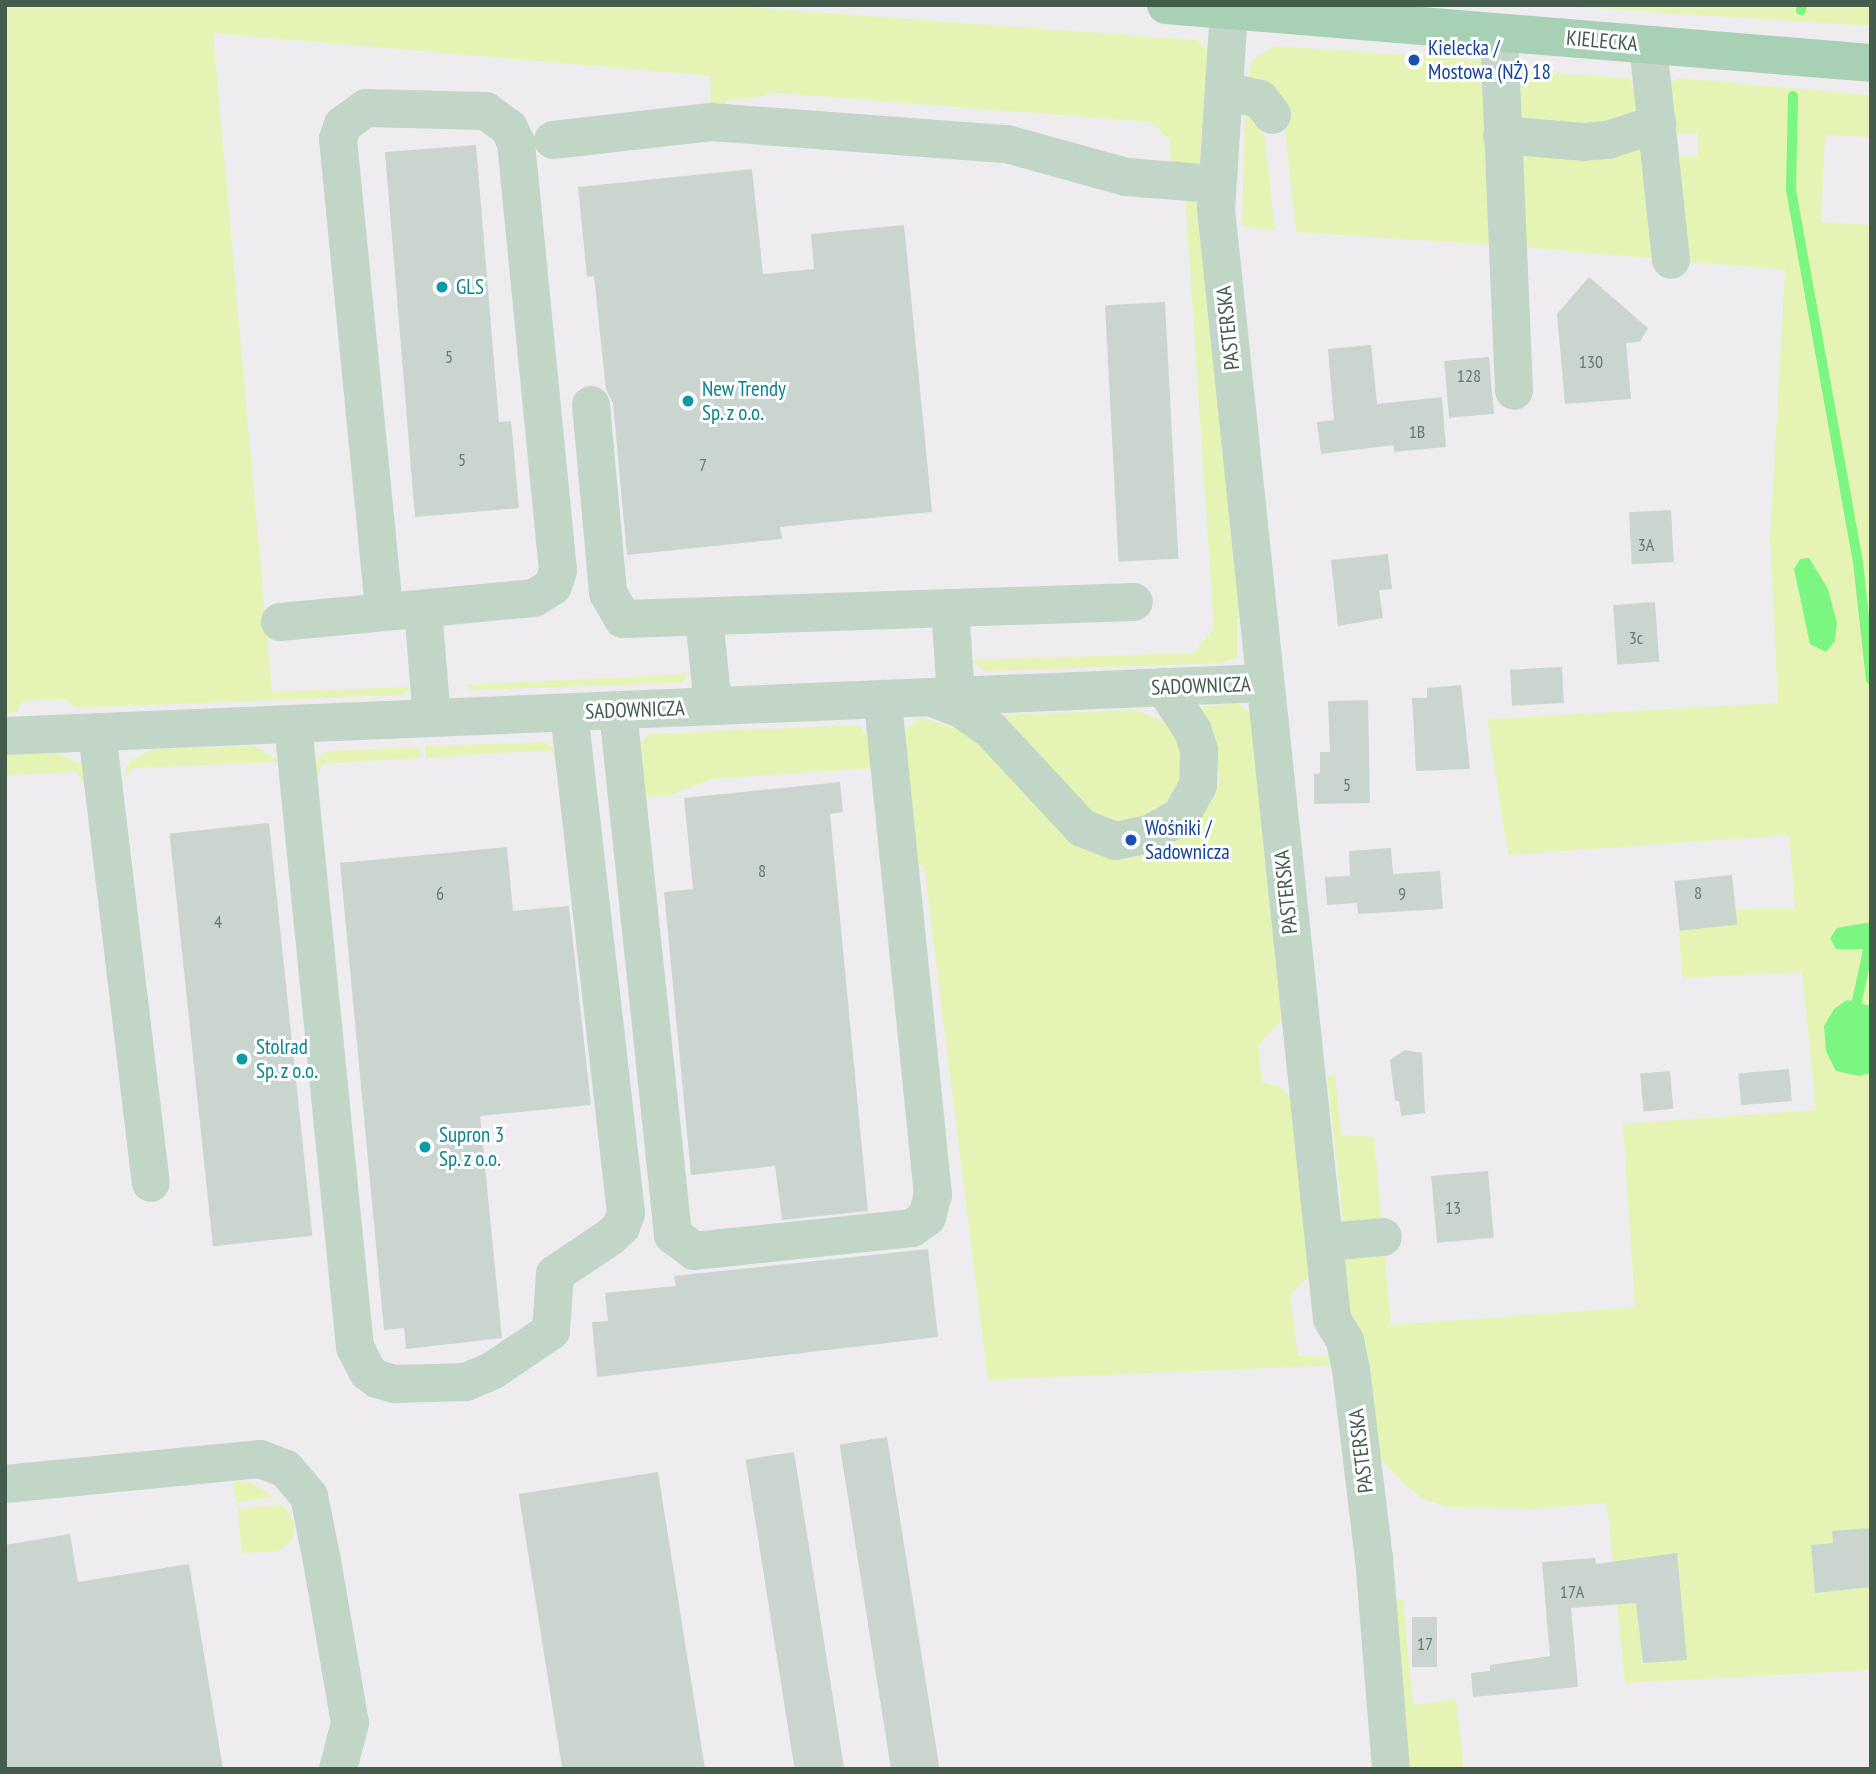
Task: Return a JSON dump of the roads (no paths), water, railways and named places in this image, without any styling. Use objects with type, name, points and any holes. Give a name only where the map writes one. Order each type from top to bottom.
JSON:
[{"type":"main road","name":"KIELECKA","points":[[1166,5],[1871,63]]},
{"type":"street","name":"PASTERSKA","points":[[1230,10],[1215,184],[1264,683],[1332,1320],[1345,1341],[1353,1381],[1374,1558],[1391,1769]]},
{"type":"street","points":[[1499,33],[1514,391]]},
{"type":"street","points":[[1648,45],[1671,260]]},
{"type":"street","points":[[1225,90],[1260,99],[1272,115]]},
{"type":"street","points":[[279,622],[534,598],[553,586],[558,570],[516,143],[509,128],[486,111],[381,105],[354,115],[342,125],[338,138],[384,612]]},
{"type":"street","points":[[553,140],[724,123],[1007,144],[1126,177],[1215,184]]},
{"type":"street","points":[[1502,135],[1583,142],[1608,140],[1657,124]]},
{"type":"street","points":[[591,405],[608,593],[614,607],[624,619],[1134,602]]},
{"type":"street","points":[[423,608],[432,718]]},
{"type":"street","points":[[950,608],[943,697],[991,730],[1082,828],[1116,841],[1149,834],[1181,816],[1198,785],[1199,750],[1193,731],[1164,687]]},
{"type":"street","points":[[704,617],[713,706]]},
{"type":"street","name":"SADOWNICZA","points":[[5,736],[1264,683]]},
{"type":"street","points":[[618,710],[673,1235],[694,1251],[912,1228],[928,1217],[933,1195],[931,1169],[883,699]]},
{"type":"street","points":[[293,724],[355,1347],[368,1372],[377,1379],[395,1384],[466,1382],[492,1371],[551,1331],[555,1274],[610,1237],[621,1227],[626,1213],[569,712]]},
{"type":"street","points":[[97,732],[151,1183]]},
{"type":"street","points":[[1324,1242],[1383,1237]]},
{"type":"street","points":[[5,1484],[260,1460],[286,1469],[308,1494],[313,1508],[350,1723],[338,1769]]},
{"type":"waterway","points":[[1801,10],[1802,5]]},
{"type":"waterway","points":[[1793,96],[1791,190],[1858,562],[1871,679]]},
{"type":"waterway","points":[[1857,1001],[1871,937]]},
{"type":"place","name":"Kielecka / Mostowa (NŻ) 18","points":[[1414,60]]},
{"type":"place","name":"GLS","points":[[442,287]]},
{"type":"place","name":"New Trendy Sp. z o.o.","points":[[688,401]]},
{"type":"place","name":"Wośniki / Sadownicza","points":[[1131,840]]},
{"type":"place","name":"Stolrad Sp. z o.o.","points":[[242,1059]]},
{"type":"place","name":"Supron 3 Sp. z o.o.","points":[[425,1147]]}]
